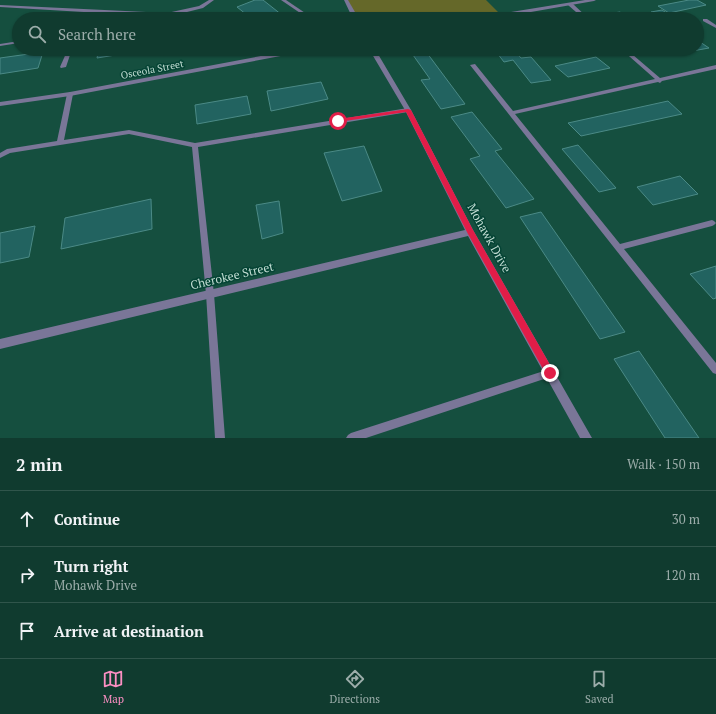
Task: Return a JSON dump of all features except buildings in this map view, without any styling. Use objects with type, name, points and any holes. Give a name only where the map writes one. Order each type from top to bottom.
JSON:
[{"type":"street","points":[[180,12],[201,7],[212,0]]},
{"type":"street","points":[[346,0],[352,12]]},
{"type":"street","points":[[523,12],[594,0]]},
{"type":"street","points":[[0,6],[109,12]]},
{"type":"street","name":"Osceola Street","points":[[0,104],[70,94],[270,56]]},
{"type":"street","name":"Mohawk Drive","points":[[376,56],[408,110],[470,232],[586,438]]},
{"type":"street","name":"Cherokee Street","points":[[0,344],[470,232]]},
{"type":"lane","points":[[283,0],[302,12]]},
{"type":"lane","points":[[294,7],[296,0]]},
{"type":"lane","points":[[570,4],[579,12]]},
{"type":"lane","points":[[704,20],[716,27]]},
{"type":"lane","points":[[0,45],[12,43]]},
{"type":"lane","points":[[63,68],[67,56]]},
{"type":"lane","points":[[630,56],[660,81]]},
{"type":"lane","points":[[473,65],[716,370]]},
{"type":"lane","points":[[511,113],[660,81],[716,67]]},
{"type":"lane","points":[[60,143],[70,94]]},
{"type":"lane","points":[[0,156],[9,151],[128,132],[195,145],[408,110]]},
{"type":"lane","points":[[195,145],[210,294],[220,438]]},
{"type":"lane","points":[[618,247],[712,223]]},
{"type":"lane","points":[[351,438],[550,373]]},
{"type":"green space","points":[[346,0],[486,0],[498,12],[352,12]]},
{"type":"route","points":[[338,121],[408,110],[470,232],[550,373]]}]
